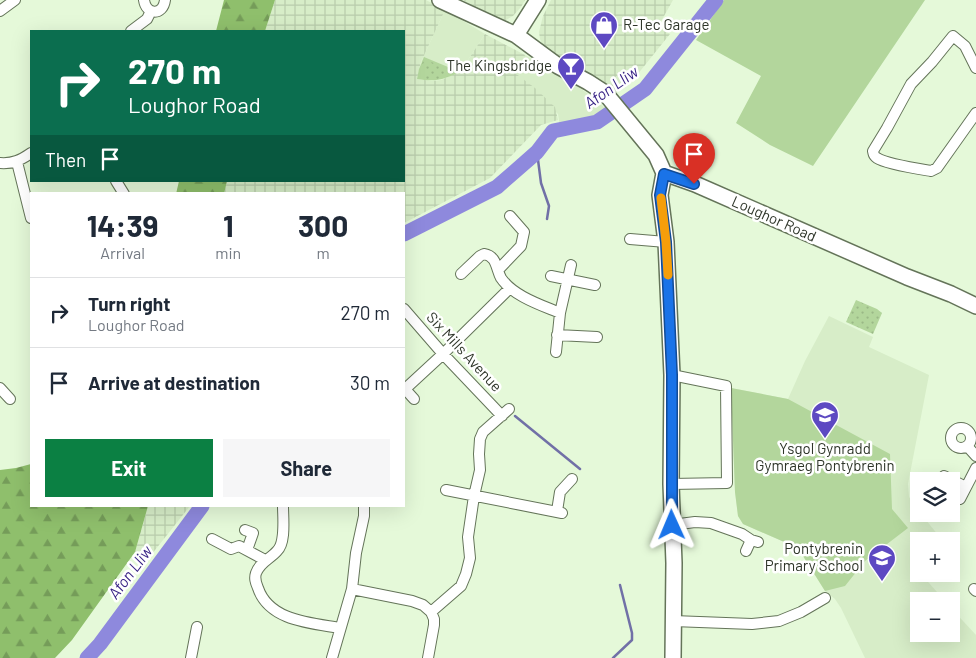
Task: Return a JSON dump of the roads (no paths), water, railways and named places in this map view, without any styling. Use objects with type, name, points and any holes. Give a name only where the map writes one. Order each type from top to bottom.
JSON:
[{"type":"main road","points":[[440,0],[516,35],[558,66],[606,93],[656,156],[664,174],[660,195],[666,242],[672,375],[673,658]]},
{"type":"main road","points":[[516,35],[538,0]]},
{"type":"main road","name":"Loughor Road","points":[[664,174],[694,184],[976,306]]},
{"type":"street","points":[[0,11],[15,0]]},
{"type":"street","points":[[144,0],[146,7],[154,12],[160,10],[165,0]]},
{"type":"street","points":[[132,30],[147,19],[151,11]]},
{"type":"street","points":[[976,68],[965,46],[953,36],[911,84],[873,151],[874,155],[884,161],[931,171],[937,168],[976,113]]},
{"type":"street","points":[[0,163],[10,164],[17,162],[30,154]]},
{"type":"street","points":[[17,162],[30,214]]},
{"type":"street","points":[[498,270],[521,246],[524,232],[510,216]]},
{"type":"street","points":[[630,239],[666,242]]},
{"type":"street","points":[[461,274],[480,256],[488,254],[494,259],[501,278],[510,288],[522,296],[560,313]]},
{"type":"street","points":[[556,352],[560,313],[571,266]]},
{"type":"street","points":[[551,276],[595,285]]},
{"type":"street","points":[[405,388],[443,354],[510,288]]},
{"type":"street","name":"Six Mills Avenue","points":[[405,310],[443,354],[506,412],[483,432],[480,439],[480,470],[474,496]]},
{"type":"street","points":[[558,335],[597,337]]},
{"type":"street","points":[[671,484],[727,483],[726,386],[672,375]]},
{"type":"street","points":[[405,390],[414,399]]},
{"type":"street","points":[[1,391],[10,398]]},
{"type":"street","points":[[967,446],[976,456]]},
{"type":"street","points":[[960,500],[976,468]]},
{"type":"street","points":[[446,490],[559,512],[560,492],[572,479]]},
{"type":"street","points":[[960,484],[966,487]]},
{"type":"street","points":[[431,612],[461,586],[466,574],[470,558],[468,537],[474,496]]},
{"type":"street","points":[[282,507],[281,547],[260,565],[256,572],[255,579],[260,593],[276,611],[289,618],[340,628]]},
{"type":"street","points":[[332,658],[352,589],[364,507]]},
{"type":"street","points":[[672,525],[695,522],[711,523],[742,534],[754,541],[746,551]]},
{"type":"street","points":[[245,530],[253,534],[247,550]]},
{"type":"street","points":[[212,539],[231,548],[239,546],[266,560]]},
{"type":"street","points":[[352,589],[412,601],[423,605],[431,612],[434,625],[428,658]]},
{"type":"street","points":[[673,621],[752,624],[779,621],[801,612],[825,598]]},
{"type":"street","points":[[191,658],[197,627]]},
{"type":"waterway","name":"Afon Lliw","points":[[405,233],[497,187],[537,152],[553,131],[597,122],[645,89],[716,0]]},
{"type":"waterway","points":[[537,152],[541,183],[549,206],[547,219]]},
{"type":"waterway","points":[[515,416],[580,469]]},
{"type":"waterway","name":"Afon Lliw","points":[[87,658],[100,644],[201,507]]},
{"type":"waterway","points":[[613,658],[632,640],[620,585]]},
{"type":"place","name":"R-Tec Garage","points":[[604,49]]},
{"type":"place","name":"The Kingsbridge","points":[[571,90]]},
{"type":"place","name":"Ysgol Gynradd Gymraeg Pontybrenin","points":[[825,439]]},
{"type":"place","name":"Pontybrenin Primary School","points":[[882,582]]}]
